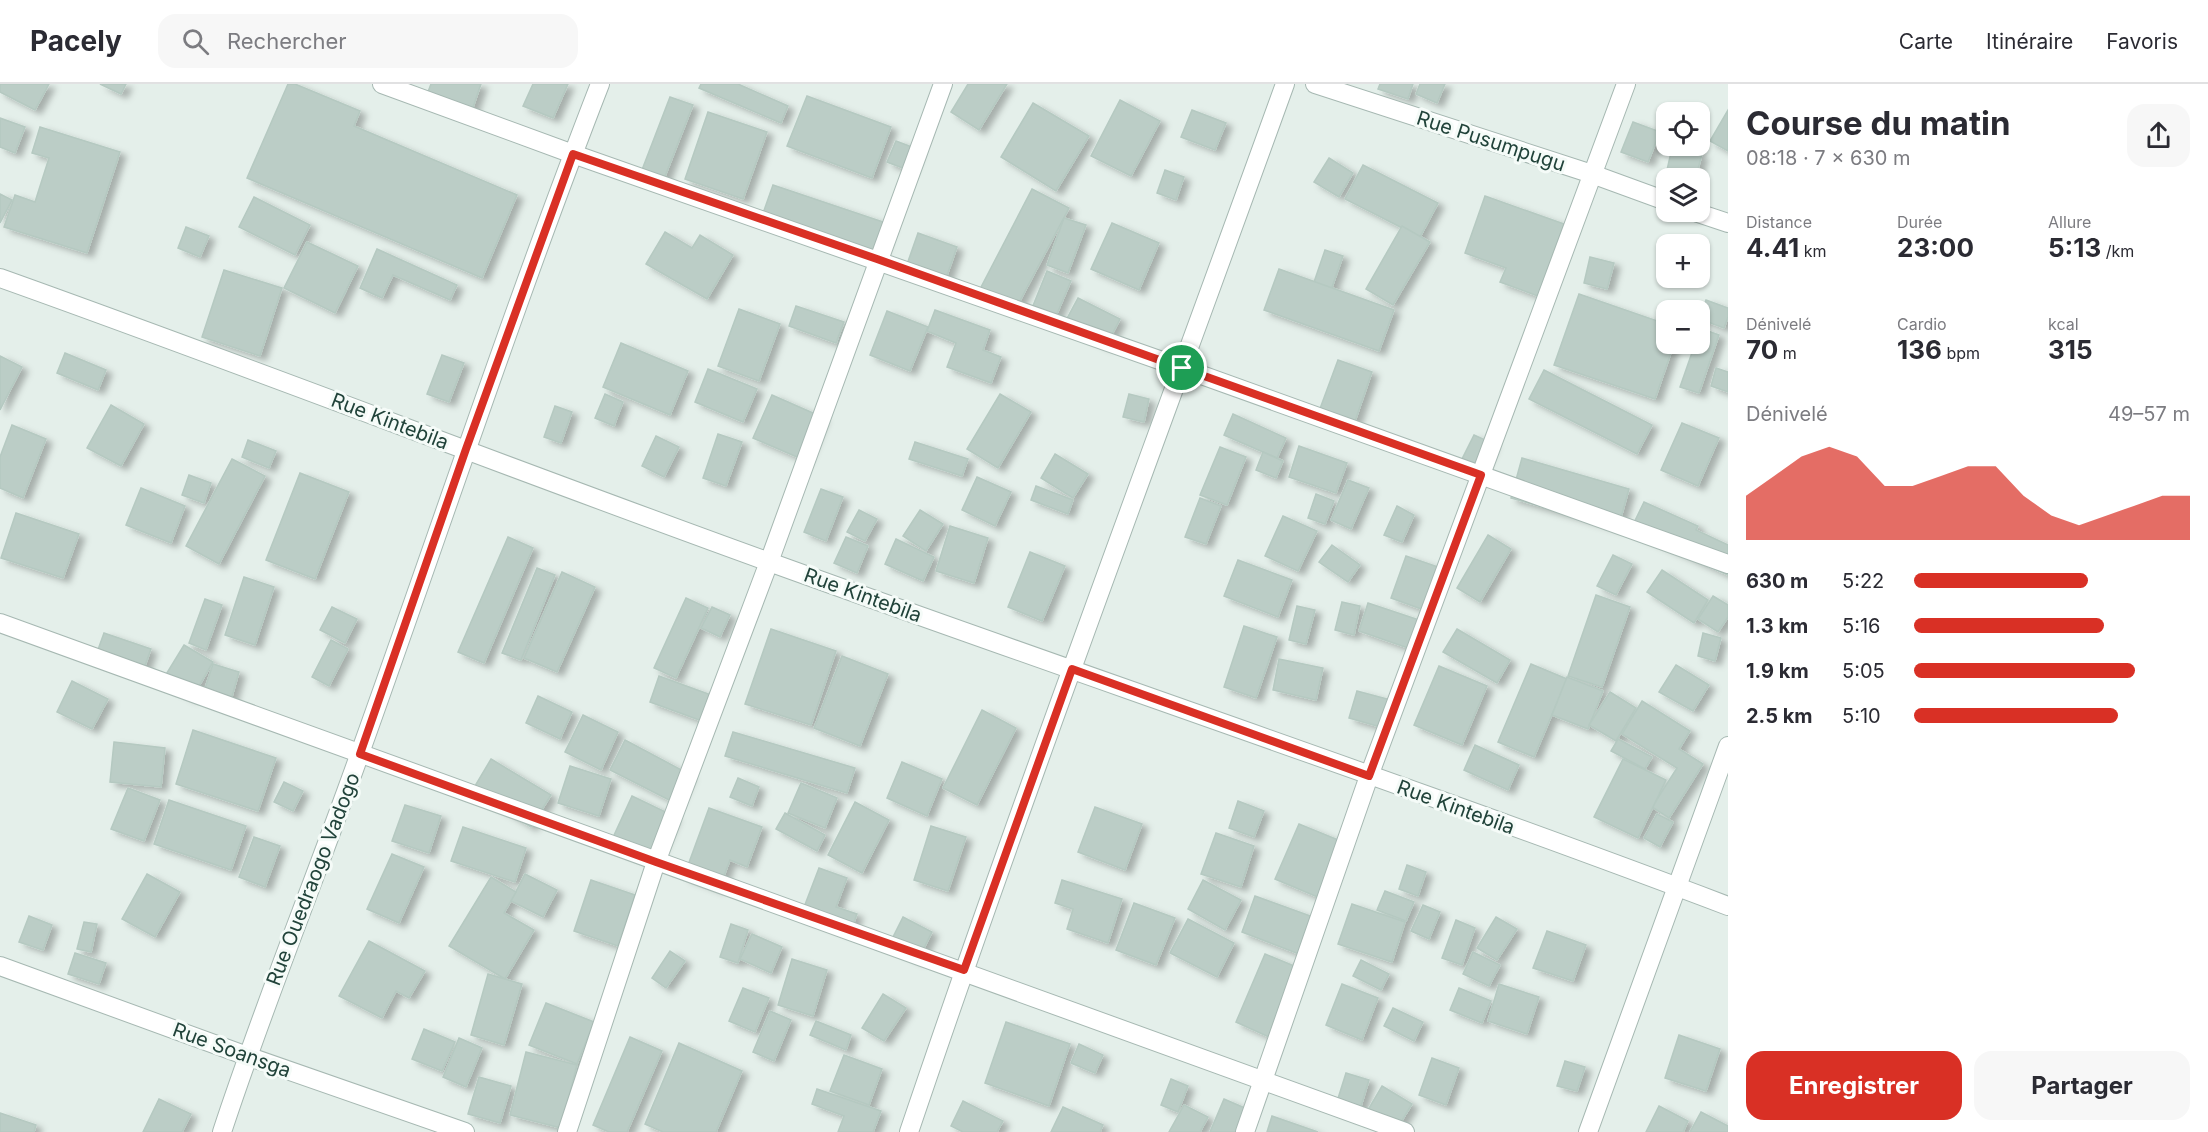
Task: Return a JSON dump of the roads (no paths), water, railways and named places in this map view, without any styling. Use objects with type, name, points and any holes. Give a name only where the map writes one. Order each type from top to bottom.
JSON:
[{"type":"street","points":[[382,84],[1728,564]]},
{"type":"street","name":"Rue Ouedraogo Vadogo","points":[[222,1132],[247,1056],[360,754],[466,449],[600,84]]},
{"type":"street","points":[[567,1132],[656,862],[769,562],[877,259],[943,84]]},
{"type":"street","points":[[909,1132],[964,970],[1285,84]]},
{"type":"street","name":"Rue Pusumpugu","points":[[1315,84],[1592,174],[1656,197]]},
{"type":"street","points":[[1245,1132],[1369,776],[1626,84]]},
{"type":"street","points":[[1710,217],[1728,223]]},
{"type":"street","name":"Rue Kintebila","points":[[0,278],[169,338],[769,562],[1728,906]]},
{"type":"street","points":[[0,623],[656,862],[964,970],[1406,1132]]},
{"type":"street","points":[[1588,1132],[1728,746]]},
{"type":"street","name":"Rue Soansga","points":[[0,966],[465,1132]]}]
